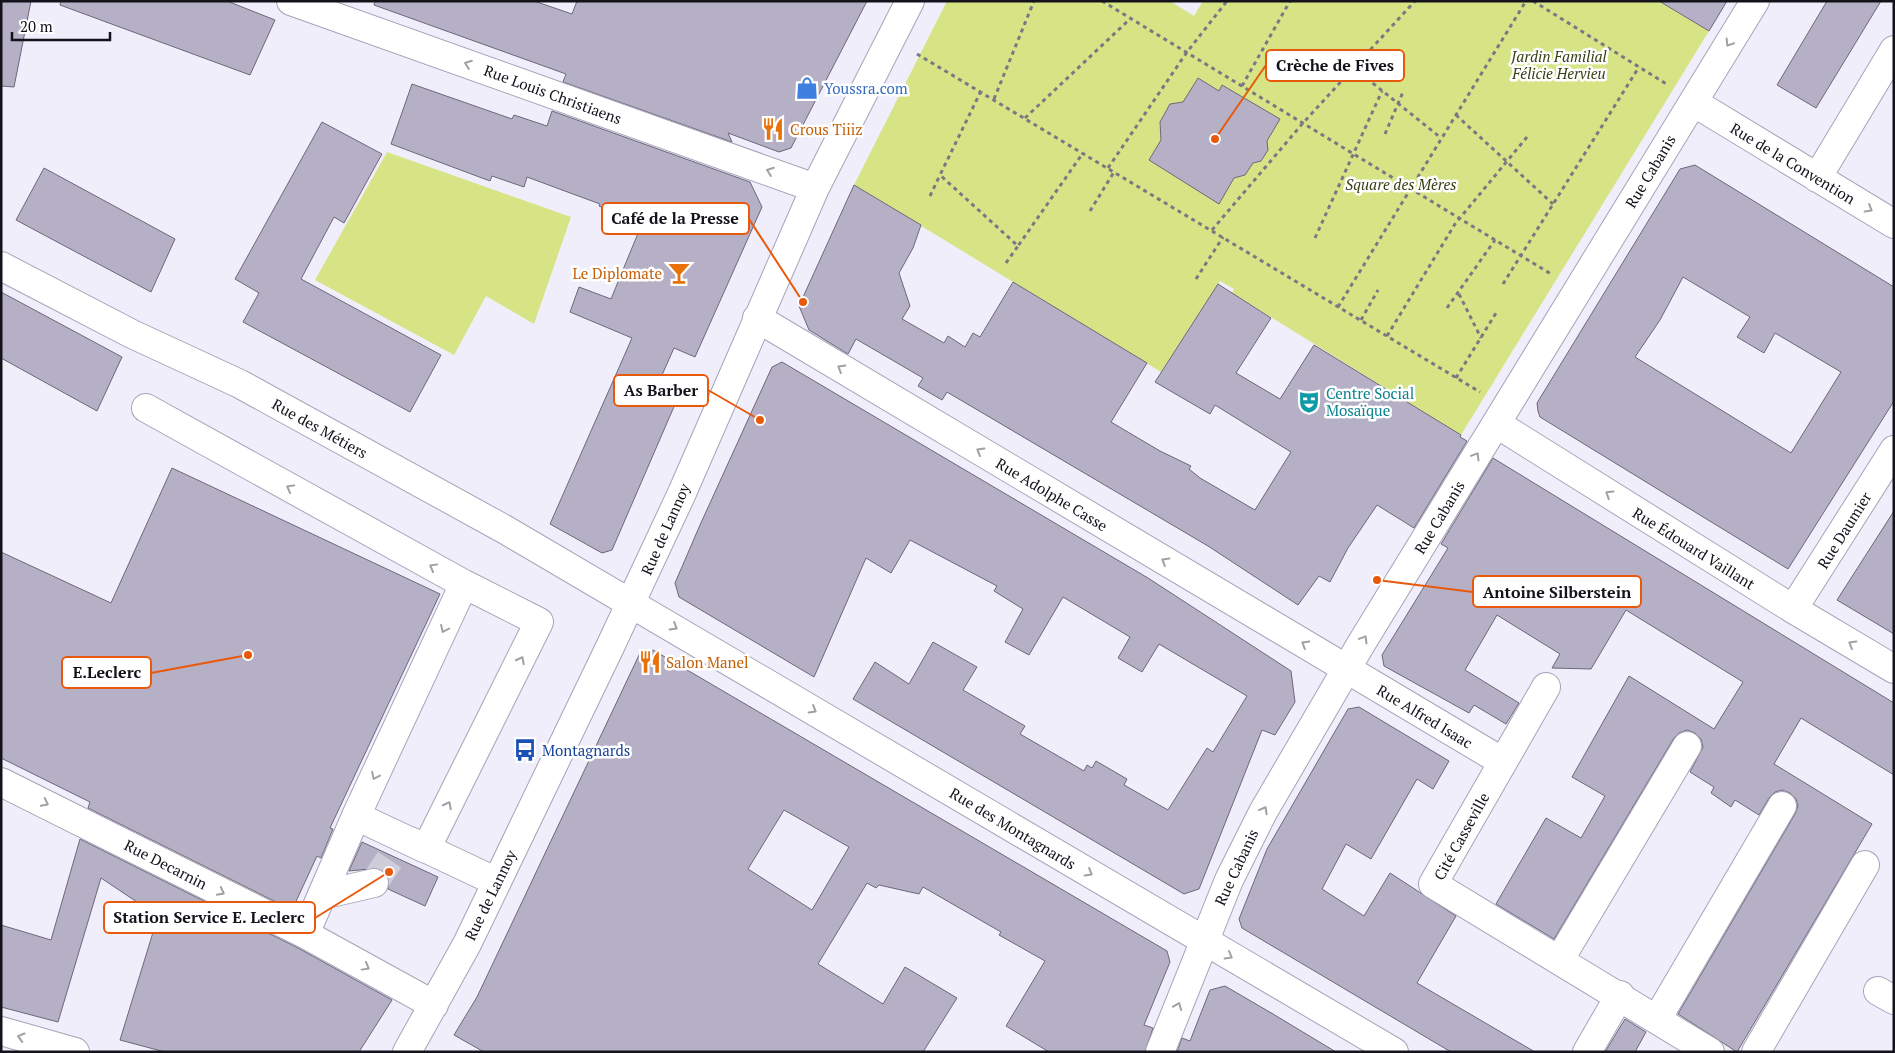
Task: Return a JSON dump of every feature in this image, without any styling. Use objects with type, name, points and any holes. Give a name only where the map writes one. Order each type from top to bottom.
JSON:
[{"type":"street","name":"Rue Louis Christiaens","points":[[290,1],[816,188]]},
{"type":"street","name":"Rue de Lannoy","points":[[407,1052],[434,1005],[497,882],[632,602],[816,188],[910,1]]},
{"type":"street","name":"Rue Cabanis","points":[[1160,1052],[1229,880],[1251,834],[1347,669],[1755,1]]},
{"type":"street","points":[[1817,178],[1894,50]]},
{"type":"street","name":"Rue de la Convention","points":[[1694,102],[1894,224]]},
{"type":"street","name":"Rue des Métiers","points":[[1,266],[132,334],[240,384],[504,529],[632,602]]},
{"type":"street","name":"Rue Adolphe Casse","points":[[757,318],[1347,669]]},
{"type":"street","points":[[146,408],[464,584],[540,622],[408,848]]},
{"type":"street","name":"Rue Édouard Vaillant","points":[[1501,416],[1793,609],[1894,669]]},
{"type":"street","name":"Rue Daumier","points":[[1793,609],[1894,450]]},
{"type":"street","points":[[305,934],[356,816],[464,584]]},
{"type":"street","name":"Rue des Montagnards","points":[[632,602],[1204,942],[1394,1052]]},
{"type":"street","name":"Rue Alfred Isaac","points":[[1347,669],[1503,762]]},
{"type":"street","name":"Cité Casseville","points":[[1546,687],[1433,884],[1620,995],[1710,1052]]},
{"type":"street","points":[[1560,959],[1686,746]]},
{"type":"street","name":"Rue Decarnin","points":[[1,782],[305,934],[434,1005]]},
{"type":"street","points":[[1657,1019],[1782,806]]},
{"type":"street","points":[[356,816],[408,848],[497,882]]},
{"type":"street","points":[[1756,1052],[1866,865]]},
{"type":"street","points":[[322,895],[374,883]]},
{"type":"street","points":[[1587,1052],[1620,995]]},
{"type":"street","points":[[1,1031],[75,1052]]},
{"type":"path","points":[[994,99],[1034,1]]},
{"type":"path","points":[[1102,1],[1578,290]]},
{"type":"path","points":[[1108,168],[1187,52],[1227,1]]},
{"type":"path","points":[[1242,86],[1290,1]]},
{"type":"path","points":[[1212,230],[1303,123],[1415,1]]},
{"type":"path","points":[[1338,307],[1526,1]]},
{"type":"path","points":[[1533,1],[1694,102]]},
{"type":"path","points":[[1024,118],[1130,19]]},
{"type":"path","points":[[891,39],[994,99],[1456,378],[1501,416]]},
{"type":"path","points":[[1503,284],[1639,67]]},
{"type":"path","points":[[1354,68],[1441,138]]},
{"type":"path","points":[[1315,238],[1382,91]]},
{"type":"path","points":[[930,196],[981,92]]},
{"type":"path","points":[[1385,134],[1404,92]]},
{"type":"path","points":[[1456,115],[1553,204]]},
{"type":"path","points":[[1387,336],[1459,218],[1527,137]]},
{"type":"path","points":[[1006,263],[1082,153]]},
{"type":"path","points":[[1090,211],[1114,172]]},
{"type":"path","points":[[940,175],[1018,246]]},
{"type":"path","points":[[1196,279],[1223,237]]},
{"type":"path","points":[[1447,308],[1495,240]]},
{"type":"path","points":[[1361,320],[1378,290]]},
{"type":"path","points":[[1458,294],[1481,338]]},
{"type":"path","points":[[1456,378],[1496,312]]},
{"type":"green space","name":"Square des Mères","points":[[947,1],[1170,1],[1194,16],[1203,1],[1659,1],[1709,31],[1461,435],[1232,293],[1234,289],[1220,281],[1161,372],[854,185]]},
{"type":"green space","points":[[387,152],[571,217],[534,324],[486,296],[454,355],[315,280]]},
{"type":"building","points":[[1,1],[31,1],[14,87],[1,86]]},
{"type":"building","points":[[61,1],[227,1],[275,20],[250,75],[60,5]]},
{"type":"building","points":[[375,1],[534,1],[572,14],[577,1],[867,1],[791,148],[779,152],[728,133],[732,142],[563,82],[566,74],[374,5]]},
{"type":"building","points":[[1659,1],[1727,1],[1709,31]]},
{"type":"building","points":[[1827,1],[1881,1],[1816,108],[1777,85]]},
{"type":"building","points":[[1198,78],[1219,91],[1222,85],[1280,119],[1267,141],[1268,150],[1261,161],[1253,163],[1245,175],[1234,178],[1219,204],[1149,160],[1161,140],[1160,122],[1170,104],[1183,102]]},
{"type":"building","points":[[412,84],[512,119],[514,115],[547,126],[552,111],[750,182],[762,207],[695,357],[674,348],[654,393],[676,402],[612,550],[602,553],[550,524],[632,338],[570,312],[579,287],[611,299],[641,226],[599,206],[600,204],[527,177],[524,187],[492,176],[490,181],[391,144]]},
{"type":"building","points":[[322,122],[382,154],[344,223],[334,217],[301,279],[441,355],[410,412],[243,322],[259,293],[235,279]]},
{"type":"building","points":[[1695,165],[1894,287],[1894,401],[1788,569],[1540,417],[1538,411],[1537,403],[1680,169]],"holes":[[[1683,277],[1750,317],[1737,337],[1764,353],[1775,333],[1841,372],[1791,453],[1635,357],[1660,320]]]},
{"type":"building","points":[[44,168],[175,239],[151,292],[16,220]]},
{"type":"building","points":[[854,185],[921,225],[913,248],[899,273],[910,306],[902,319],[944,343],[948,336],[965,347],[973,333],[980,337],[1013,282],[1147,363],[1111,422],[1160,451],[1191,466],[1189,469],[1200,478],[1255,510],[1291,452],[1215,405],[1210,414],[1155,382],[1218,284],[1271,318],[1236,373],[1280,399],[1314,345],[1461,435],[1460,437],[1467,441],[1414,528],[1377,505],[1348,548],[1330,582],[1319,576],[1298,605],[1208,546],[947,392],[942,400],[918,386],[923,378],[856,339],[848,354],[809,330],[799,306]]},
{"type":"building","points":[[1,292],[122,357],[97,411],[1,358]]},
{"type":"building","points":[[782,362],[1148,578],[1291,671],[1295,702],[1275,735],[1262,730],[1199,889],[1184,894],[853,699],[875,662],[909,684],[933,642],[977,667],[963,690],[1025,726],[1020,734],[1084,771],[1087,765],[1092,768],[1096,761],[1127,779],[1124,785],[1168,810],[1207,748],[1213,752],[1247,696],[1159,644],[1142,672],[1118,658],[1130,637],[1063,597],[1029,655],[1005,642],[1023,609],[994,591],[997,586],[910,540],[891,573],[866,558],[814,677],[679,597],[675,583],[700,525],[772,367]]},
{"type":"building","points":[[1493,458],[1894,703],[1894,775],[1801,718],[1774,764],[1872,824],[1737,1052],[1678,1014],[1798,806],[1796,799],[1790,793],[1782,790],[1775,792],[1769,798],[1759,815],[1735,800],[1731,807],[1711,793],[1714,787],[1690,772],[1703,747],[1701,739],[1695,733],[1687,730],[1679,733],[1674,738],[1554,939],[1496,904],[1546,818],[1581,838],[1605,796],[1572,777],[1629,676],[1714,729],[1743,682],[1626,610],[1591,669],[1552,668],[1560,654],[1497,615],[1465,670],[1519,703],[1506,724],[1474,705],[1469,713],[1384,666],[1382,655],[1448,548],[1441,544]]},
{"type":"building","points":[[172,468],[440,594],[330,828],[333,829],[321,858],[317,856],[292,910],[88,808],[90,802],[1,758],[1,552],[111,603]]},
{"type":"building","points":[[1894,511],[1894,634],[1837,600]]},
{"type":"building","points":[[653,650],[1167,951],[1170,962],[1144,1025],[1153,1028],[1145,1052],[1049,1052],[1006,1026],[1045,961],[999,935],[1001,932],[923,887],[919,894],[879,885],[876,888],[867,883],[818,964],[883,1004],[905,967],[957,998],[923,1052],[484,1052],[454,1035],[477,997],[640,653]],"holes":[[[784,810],[849,847],[812,910],[748,869]]]},
{"type":"building","points":[[1359,707],[1449,761],[1433,789],[1417,779],[1371,859],[1346,844],[1322,889],[1364,916],[1390,873],[1456,916],[1417,983],[1535,1052],[1451,1052],[1242,928],[1239,919],[1267,849],[1348,709]]},
{"type":"building","points":[[80,839],[298,948],[392,1000],[359,1052],[165,1052],[120,1040],[158,916],[101,878],[58,1022],[1,1007],[1,925],[51,940]]},
{"type":"building","points":[[362,842],[438,877],[425,906],[388,889],[389,879],[386,873],[379,868],[349,871]]},
{"type":"building","points":[[1225,986],[1336,1052],[1177,1052],[1182,1038],[1190,1041],[1210,990]]},
{"type":"building","points":[[1625,1019],[1646,1032],[1635,1052],[1605,1052]]},
{"type":"tunnel","points":[[374,883],[392,856]]},
{"type":"place","name":"Youssra.com","points":[[807,88]]},
{"type":"place","name":"Crous Tiiiz","points":[[773,129]]},
{"type":"place","name":"Crèche de Fives","points":[[1215,139]]},
{"type":"place","name":"Le Diplomate","points":[[679,273]]},
{"type":"place","name":"Café de la Presse","points":[[803,302]]},
{"type":"place","name":"Centre Social Mosaïque","points":[[1309,402]]},
{"type":"place","name":"As Barber","points":[[760,420]]},
{"type":"place","name":"Antoine Silberstein","points":[[1377,580]]},
{"type":"place","name":"E.Leclerc","points":[[248,655]]},
{"type":"place","name":"Salon Manel","points":[[650,662]]},
{"type":"place","name":"Montagnards","points":[[525,750]]},
{"type":"place","name":"Station Service E. Leclerc","points":[[389,872]]},
{"type":"park label","name":"Jardin Familial Félicie Hervieu","points":[[1559,64]]}]
